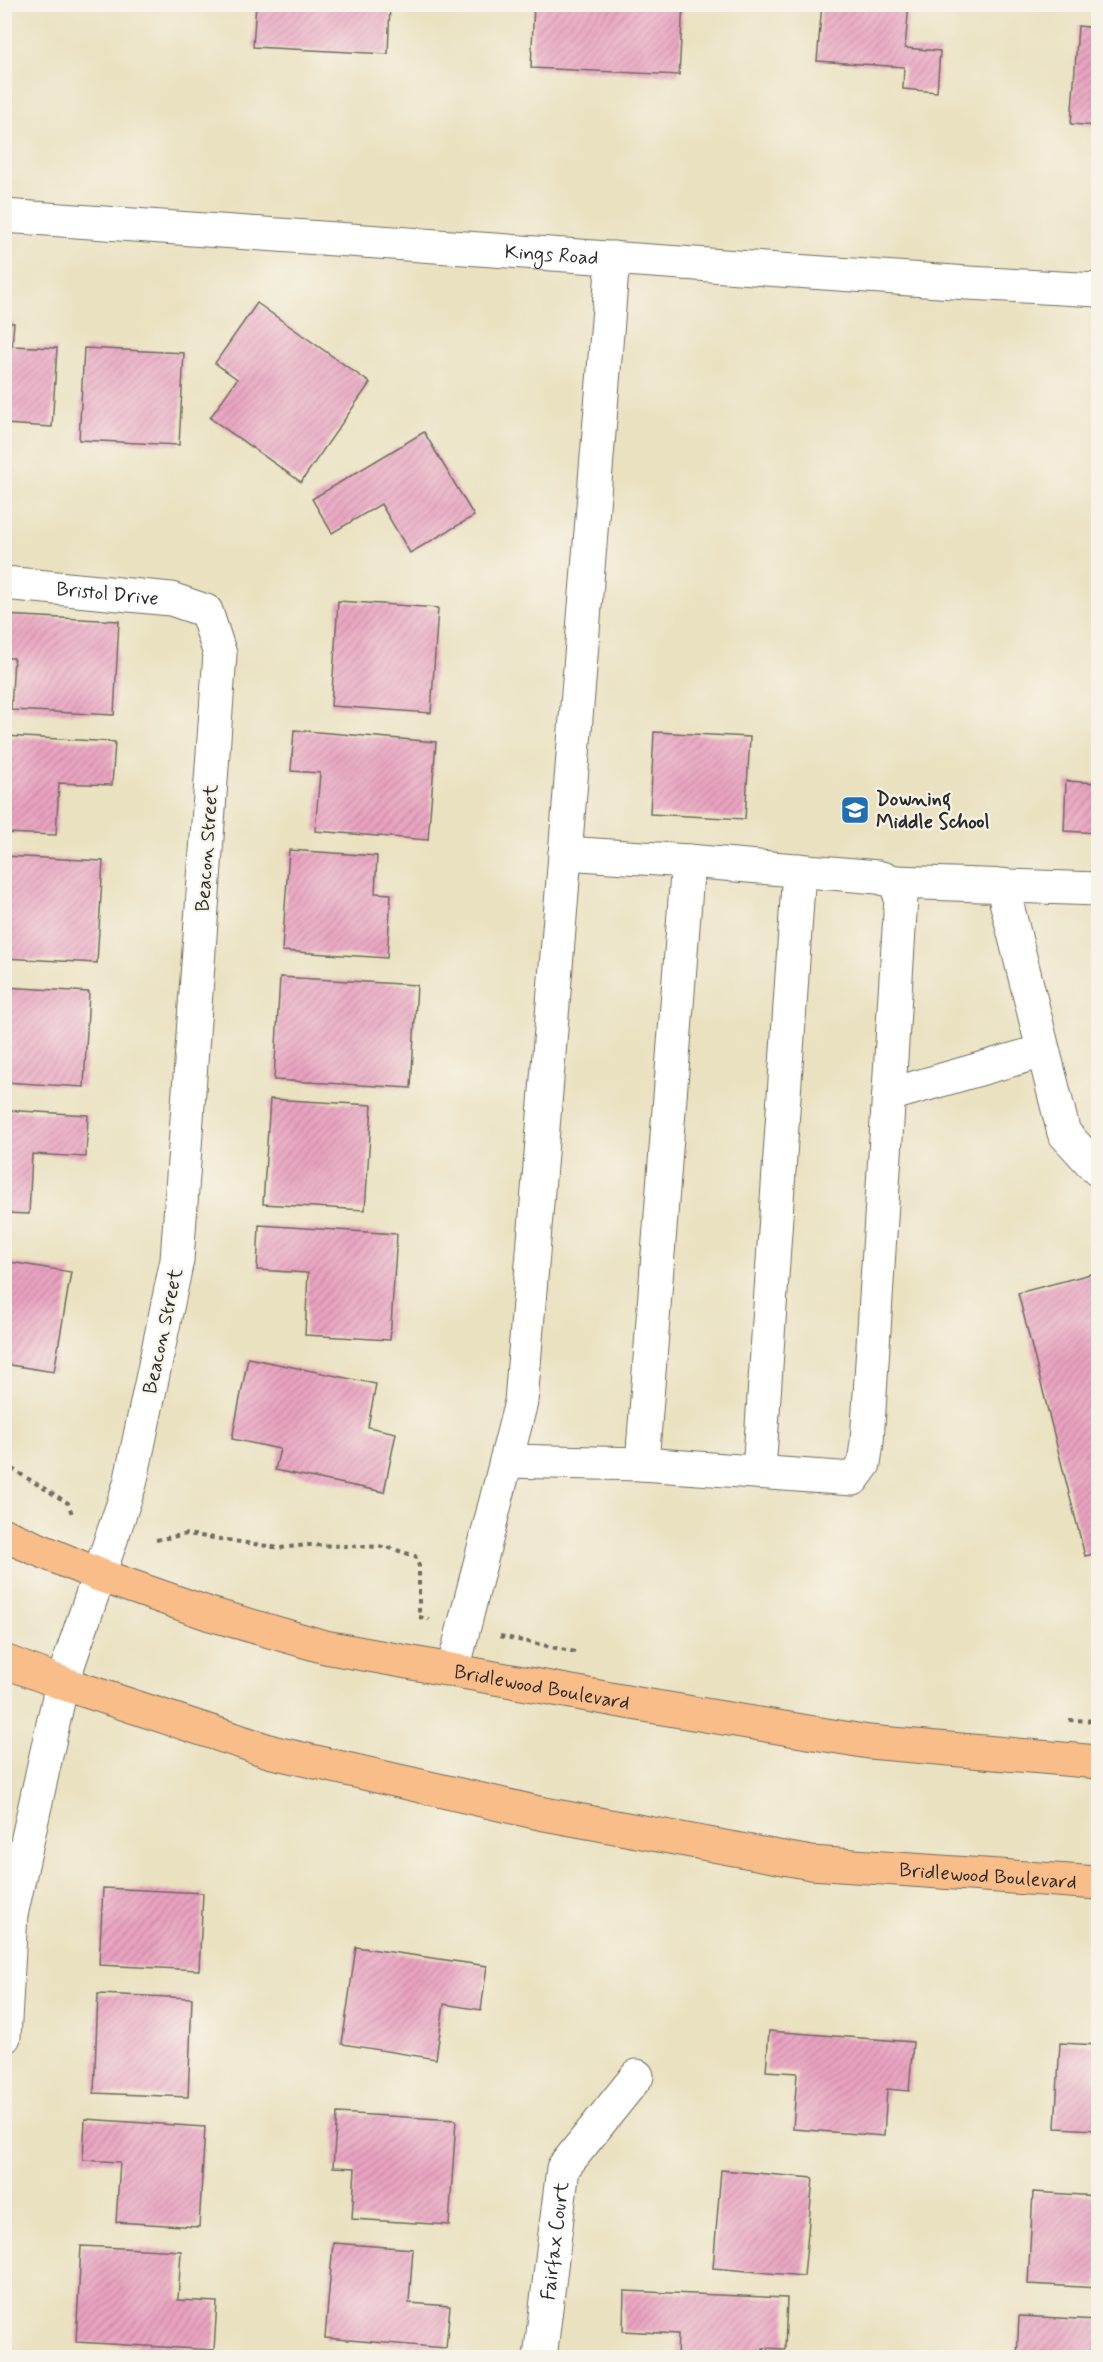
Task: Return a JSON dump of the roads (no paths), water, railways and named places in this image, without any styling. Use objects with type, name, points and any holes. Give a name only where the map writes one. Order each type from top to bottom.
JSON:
[{"type":"main road","name":"Bridlewood Boulevard","points":[[4,1535],[99,1575],[210,1614],[325,1647],[869,1742],[1098,1762]]},
{"type":"main road","name":"Bridlewood Boulevard","points":[[4,1661],[62,1683],[272,1752],[539,1813],[811,1863],[1098,1882]]},
{"type":"street","name":"Kings Road","points":[[4,216],[1098,290]]},
{"type":"street","points":[[453,1670],[521,1402],[613,258]]},
{"type":"street","name":"Bristol Drive","points":[[4,583],[171,599],[206,611]]},
{"type":"street","name":"Beacon Street","points":[[4,2037],[11,1915],[62,1683],[130,1484],[177,1260],[220,654],[206,611]]},
{"type":"street","points":[[565,853],[799,870],[878,877],[895,882],[1098,889]]},
{"type":"street","points":[[642,1464],[688,861]]},
{"type":"street","points":[[759,1472],[799,870]]},
{"type":"street","points":[[506,1461],[642,1464],[853,1479],[864,1464],[901,898],[895,882]]},
{"type":"street","points":[[1002,885],[1064,1133],[1098,1170]]},
{"type":"street","points":[[889,1095],[1043,1051]]},
{"type":"street","name":"Fairfax Court","points":[[540,2358],[563,2168],[637,2076]]},
{"type":"place","name":"Downing Middle School","points":[[855,810]]}]
